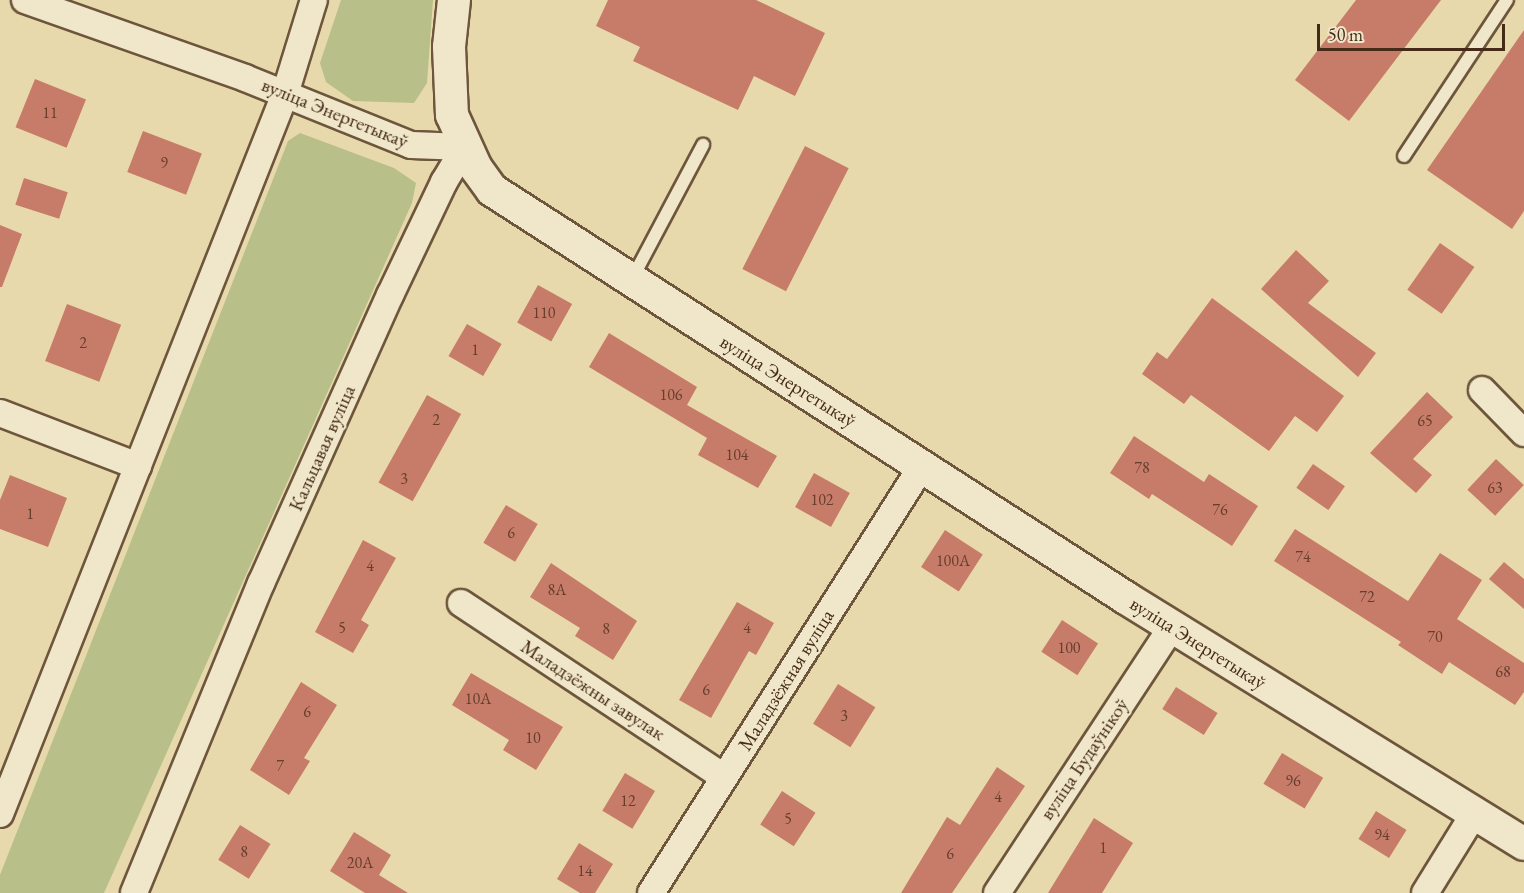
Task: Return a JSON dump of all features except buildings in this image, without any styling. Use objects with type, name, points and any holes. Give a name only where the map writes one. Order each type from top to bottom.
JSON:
[{"type":"street","name":"вуліца Энергетыкаў","points":[[26,0],[285,94],[411,145],[465,147],[492,190],[630,281],[1172,627],[1524,844]]},
{"type":"street","points":[[0,814],[285,94],[314,0]]},
{"type":"street","points":[[454,0],[449,82],[453,115],[465,147]]},
{"type":"street","name":"Кальцавая вуліца","points":[[134,893],[261,583],[390,295],[444,182],[465,147]]},
{"type":"street","points":[[1482,390],[1524,433]]},
{"type":"street","points":[[0,413],[138,466]]},
{"type":"street","name":"Маладзёжная вуліца","points":[[651,893],[922,466]]},
{"type":"street","name":"Маладзёжны завулак","points":[[461,603],[724,777]]},
{"type":"street","name":"вуліца Будаўнікоў","points":[[998,893],[1172,627]]},
{"type":"street","points":[[1425,893],[1474,814]]},
{"type":"lane","points":[[1404,156],[1507,0]]},
{"type":"lane","points":[[630,281],[703,145]]},
{"type":"green space","points":[[341,0],[433,0],[427,83],[414,103],[353,101],[326,82],[320,63]]},
{"type":"green space","points":[[300,133],[394,168],[416,183],[412,203],[104,893],[0,893],[0,875],[288,141]]}]
